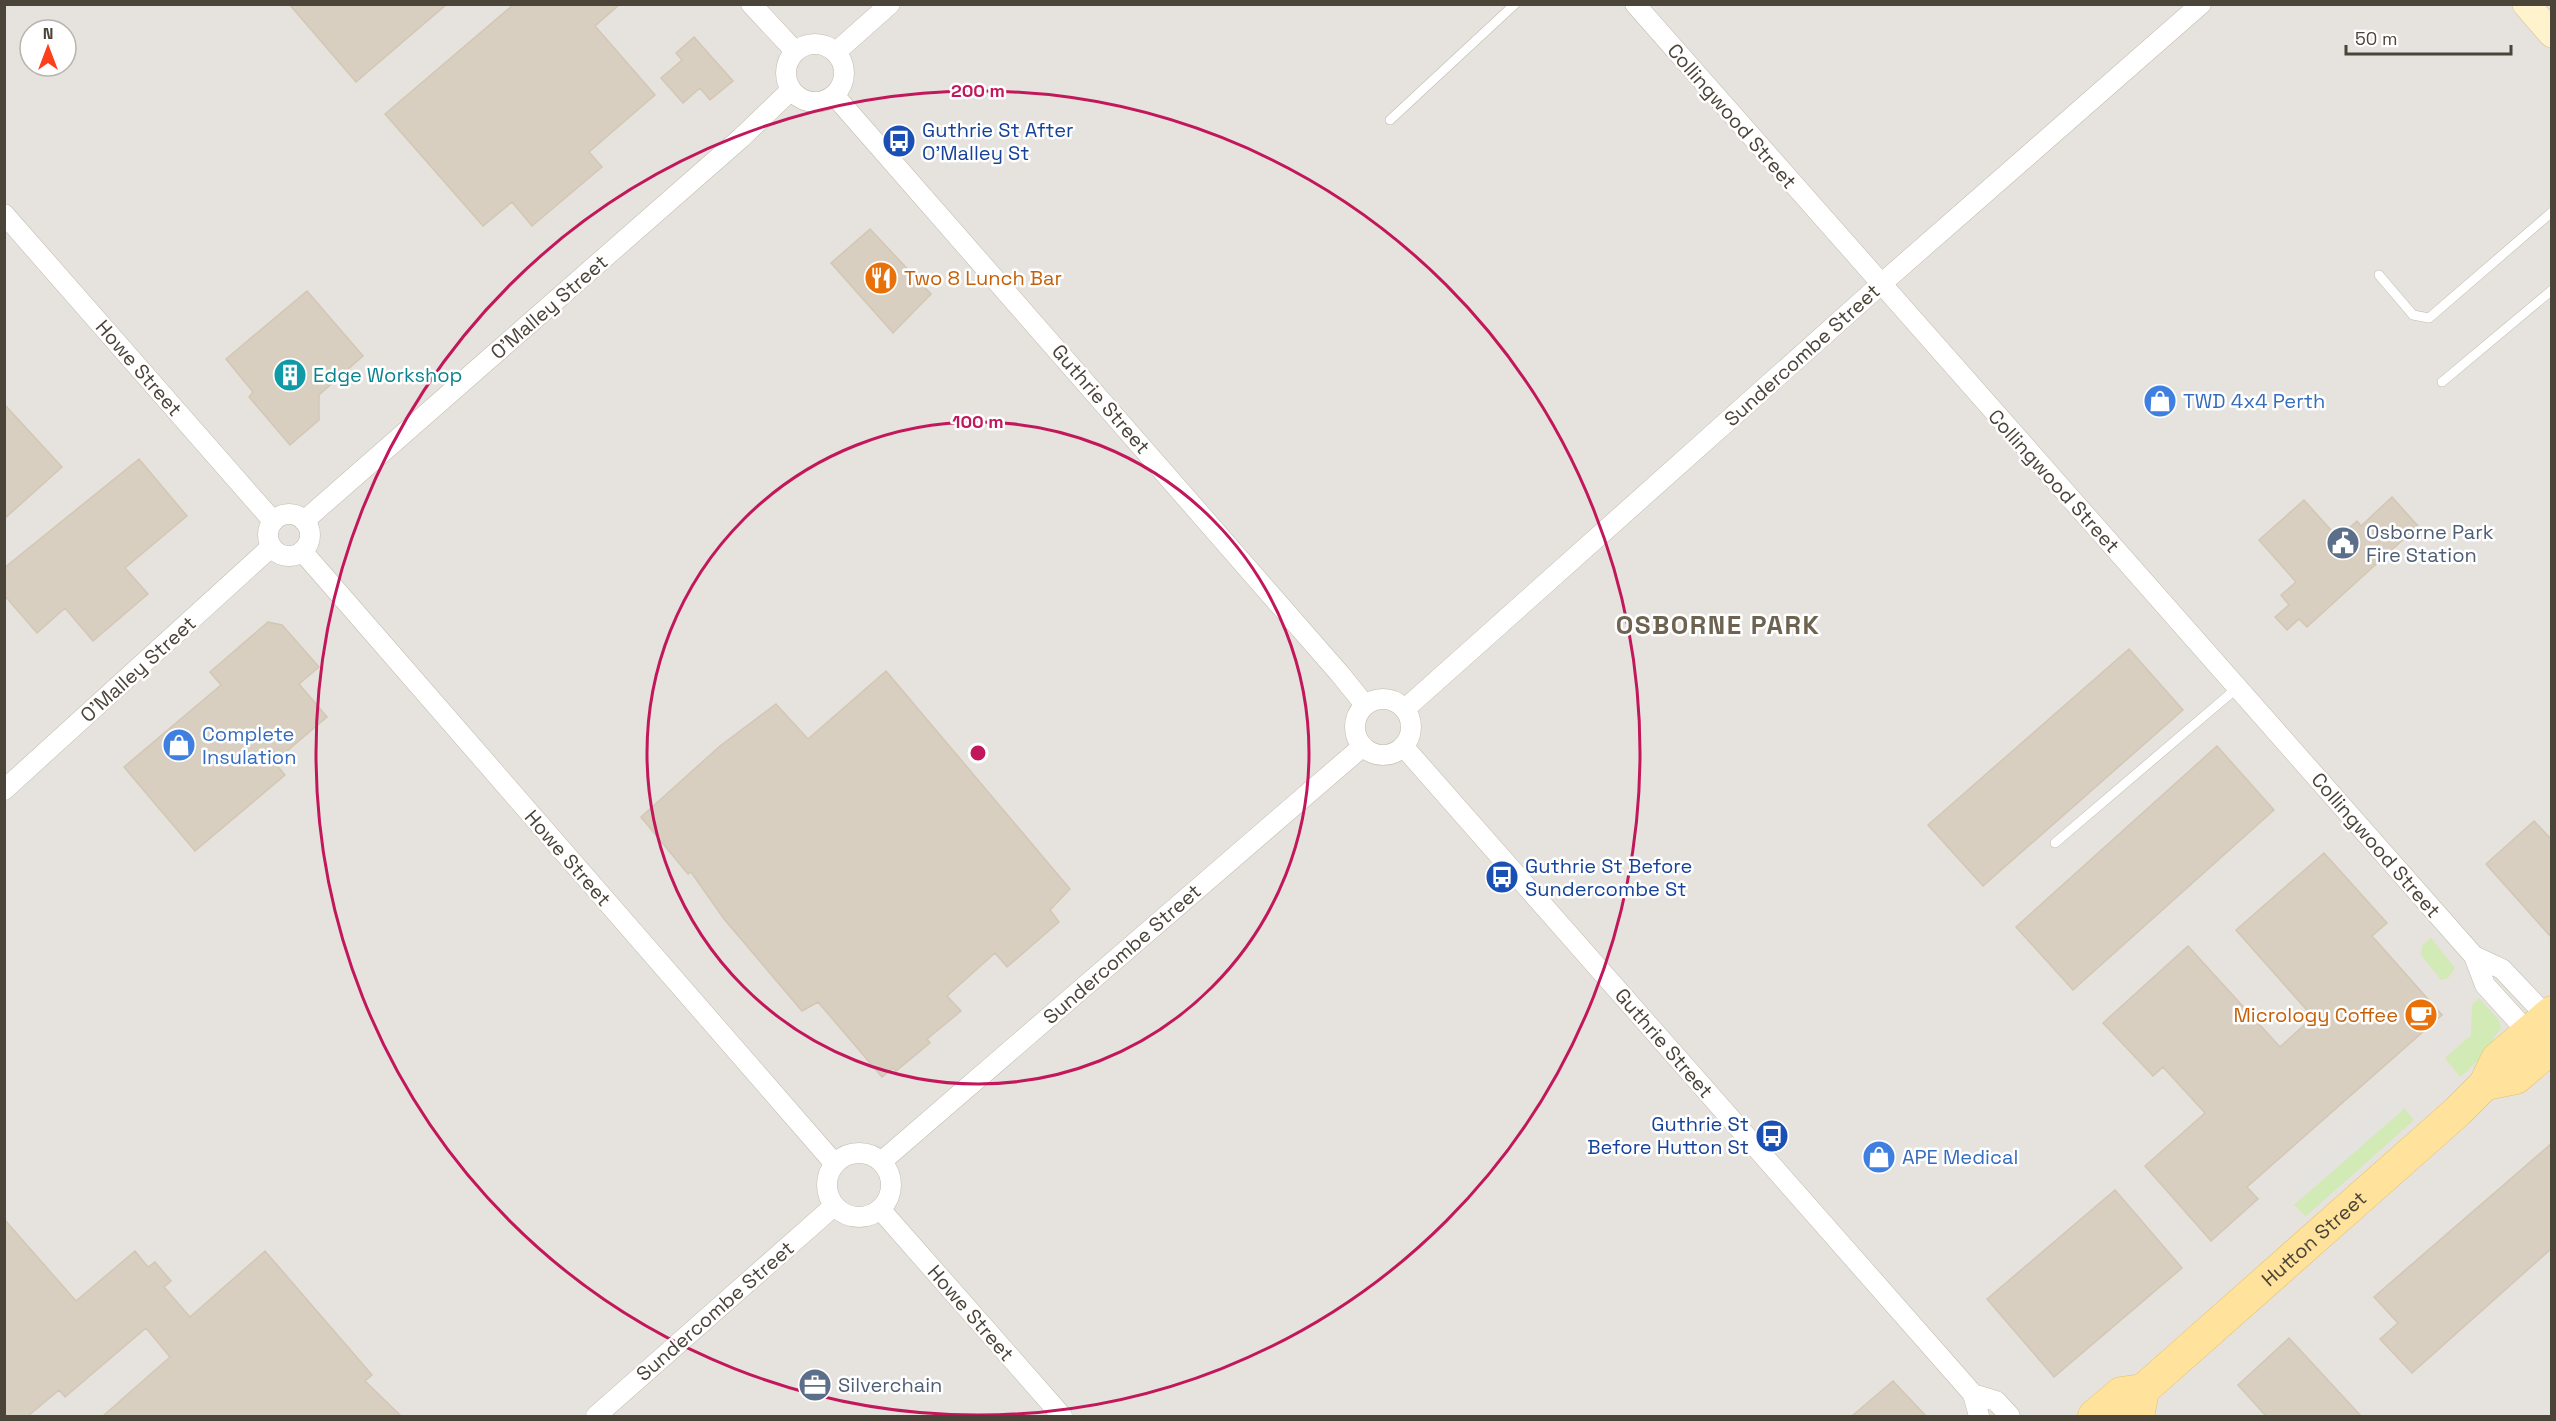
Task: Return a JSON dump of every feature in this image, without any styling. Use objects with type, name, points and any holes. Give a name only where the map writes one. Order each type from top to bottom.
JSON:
[{"type":"main road","points":[[2526,4],[2552,34]]},
{"type":"main road","name":"Hutton Street","points":[[2094,1416],[2121,1393],[2138,1403],[2485,1084],[2516,1078],[2547,1034]]},
{"type":"street","points":[[751,4],[795,51]]},
{"type":"street","points":[[836,52],[890,4]]},
{"type":"street","name":"Collingwood Street","points":[[1635,4],[1880,285],[2474,956],[2485,985],[2547,1034]]},
{"type":"street","name":"Sundercombe Street","points":[[1405,709],[1880,285],[2201,4]]},
{"type":"street","points":[[812,44],[829,47],[836,52],[844,69],[840,88],[834,95],[826,100],[807,101],[791,90],[786,74],[790,57],[795,51],[812,44]]},
{"type":"street","name":"O'Malley Street","points":[[304,521],[741,138],[791,90]]},
{"type":"street","name":"Guthrie Street","points":[[834,95],[1365,705]]},
{"type":"street","name":"Howe Street","points":[[4,214],[273,521]]},
{"type":"street","points":[[285,515],[292,515],[304,521],[308,526],[309,540],[302,551],[296,555],[282,555],[271,547],[268,534],[273,521],[285,515]]},
{"type":"street","name":"O'Malley Street","points":[[4,790],[271,547]]},
{"type":"street","name":"Howe Street","points":[[302,551],[835,1164]]},
{"type":"street","points":[[1381,698],[1390,699],[1405,709],[1411,728],[1409,738],[1403,746],[1387,754],[1378,754],[1363,746],[1355,733],[1355,725],[1359,711],[1365,705],[1381,698]]},
{"type":"street","name":"Sundercombe Street","points":[[881,1162],[1363,746]]},
{"type":"street","name":"Guthrie Street","points":[[1403,746],[1973,1394],[1979,1416]]},
{"type":"street","points":[[853,1154],[863,1154],[881,1162],[887,1170],[891,1187],[880,1209],[861,1217],[842,1212],[834,1206],[827,1180],[835,1164],[853,1154]]},
{"type":"street","name":"Sundercombe Street","points":[[596,1416],[834,1206]]},
{"type":"street","name":"Howe Street","points":[[880,1209],[1062,1416]]},
{"type":"street","name":"Guthrie Street","points":[[1973,1394],[1996,1401],[2010,1416]]},
{"type":"lane","points":[[1390,120],[1515,4]]},
{"type":"lane","points":[[2379,275],[2413,315],[2429,318],[2552,212]]},
{"type":"lane","points":[[2442,382],[2552,290]]},
{"type":"lane","points":[[2055,843],[2237,688]]},
{"type":"shaded area","name":"OSBORNE PARK","points":[[5,5],[2551,5],[2551,1416],[5,1416]]},
{"type":"shaded area","points":[[2398,946],[2432,984],[2424,992],[2389,953]]},
{"type":"shaded area","points":[[2458,1019],[2468,1019],[2468,1034],[2444,1056],[2434,1056],[2436,1039],[2447,1039],[2448,1029],[2458,1028]]},
{"type":"shaded area","points":[[2391,1096],[2403,1110],[2302,1198],[2289,1183]]},
{"type":"green space","points":[[2431,938],[2455,968],[2448,978],[2441,980],[2421,955],[2422,946]]},
{"type":"green space","points":[[2479,998],[2499,1020],[2501,1029],[2494,1037],[2491,1049],[2460,1077],[2445,1058],[2471,1035],[2472,1005]]},
{"type":"green space","points":[[2404,1108],[2414,1120],[2306,1216],[2294,1205]]},
{"type":"building","points":[[289,4],[447,4],[356,82]]},
{"type":"building","points":[[514,4],[620,4],[595,26],[655,95],[589,152],[602,167],[532,226],[512,202],[483,226],[385,114]]},
{"type":"building","points":[[694,37],[733,81],[710,100],[700,88],[683,103],[661,78],[682,60],[676,53]]},
{"type":"building","name":"Two 8 Lunch Bar","points":[[870,229],[931,294],[893,333],[831,263]]},
{"type":"building","name":"Edge Workshop","points":[[307,291],[363,356],[319,395],[319,420],[290,445],[249,397],[253,392],[226,359]]},
{"type":"building","points":[[4,404],[62,467],[4,519]]},
{"type":"building","points":[[139,459],[187,516],[125,568],[148,594],[93,641],[65,608],[37,633],[4,595],[4,568]]},
{"type":"building","points":[[2392,497],[2418,526],[2307,627],[2299,619],[2287,630],[2275,617],[2289,605],[2281,595],[2296,582],[2259,540],[2304,500],[2338,538],[2357,521],[2361,526]]},
{"type":"building","points":[[268,622],[282,625],[319,667],[299,684],[327,717],[274,762],[285,775],[195,851],[124,767],[221,685],[210,672]]},
{"type":"building","points":[[2129,649],[2183,710],[1983,886],[1928,825]]},
{"type":"building","points":[[886,671],[1070,889],[1050,910],[1059,922],[1007,967],[995,953],[947,996],[961,1011],[927,1039],[930,1043],[896,1071],[893,1068],[882,1077],[818,1002],[802,1011],[724,919],[691,872],[688,874],[641,817],[720,746],[776,704],[808,739]]},
{"type":"building","points":[[2217,746],[2274,810],[2073,990],[2016,927]]},
{"type":"building","points":[[2534,821],[2552,840],[2552,938],[2486,864]]},
{"type":"building","points":[[2324,853],[2387,923],[2372,936],[2442,1015],[2247,1187],[2258,1199],[2211,1241],[2145,1166],[2205,1113],[2163,1067],[2153,1076],[2103,1023],[2188,946],[2280,1047],[2313,1017],[2236,930]]},
{"type":"building","points":[[2552,1143],[2552,1248],[2412,1373],[2380,1339],[2398,1323],[2374,1297]]},
{"type":"building","points":[[2115,1190],[2182,1268],[2054,1377],[1987,1299]]},
{"type":"building","points":[[4,1219],[76,1301],[135,1251],[148,1267],[155,1262],[171,1281],[164,1287],[190,1317],[265,1251],[372,1375],[365,1381],[401,1416],[103,1416],[170,1357],[146,1328],[65,1397],[59,1390],[28,1416],[4,1416]]},
{"type":"building","points":[[2289,1338],[2361,1416],[2266,1416],[2238,1385]]},
{"type":"building","points":[[1893,1381],[1926,1416],[1852,1416]]},
{"type":"place","name":"Guthrie St After O'Malley St","points":[[899,141]]},
{"type":"place","name":"Two 8 Lunch Bar","points":[[881,278]]},
{"type":"place","name":"Edge Workshop","points":[[290,375]]},
{"type":"place","name":"TWD 4x4 Perth","points":[[2160,401]]},
{"type":"place","name":"Osborne Park Fire Station","points":[[2343,543]]},
{"type":"place","name":"Complete Insulation","points":[[179,745]]},
{"type":"place","name":"Guthrie St Before Sundercombe St","points":[[1502,877]]},
{"type":"place","name":"Micrology Coffee","points":[[2421,1015]]},
{"type":"place","name":"Guthrie St Before Hutton St","points":[[1772,1136]]},
{"type":"place","name":"APE Medical","points":[[1879,1157]]},
{"type":"place","name":"Silverchain","points":[[815,1385]]},
{"type":"district","name":"OSBORNE PARK","points":[[1718,625]]}]
